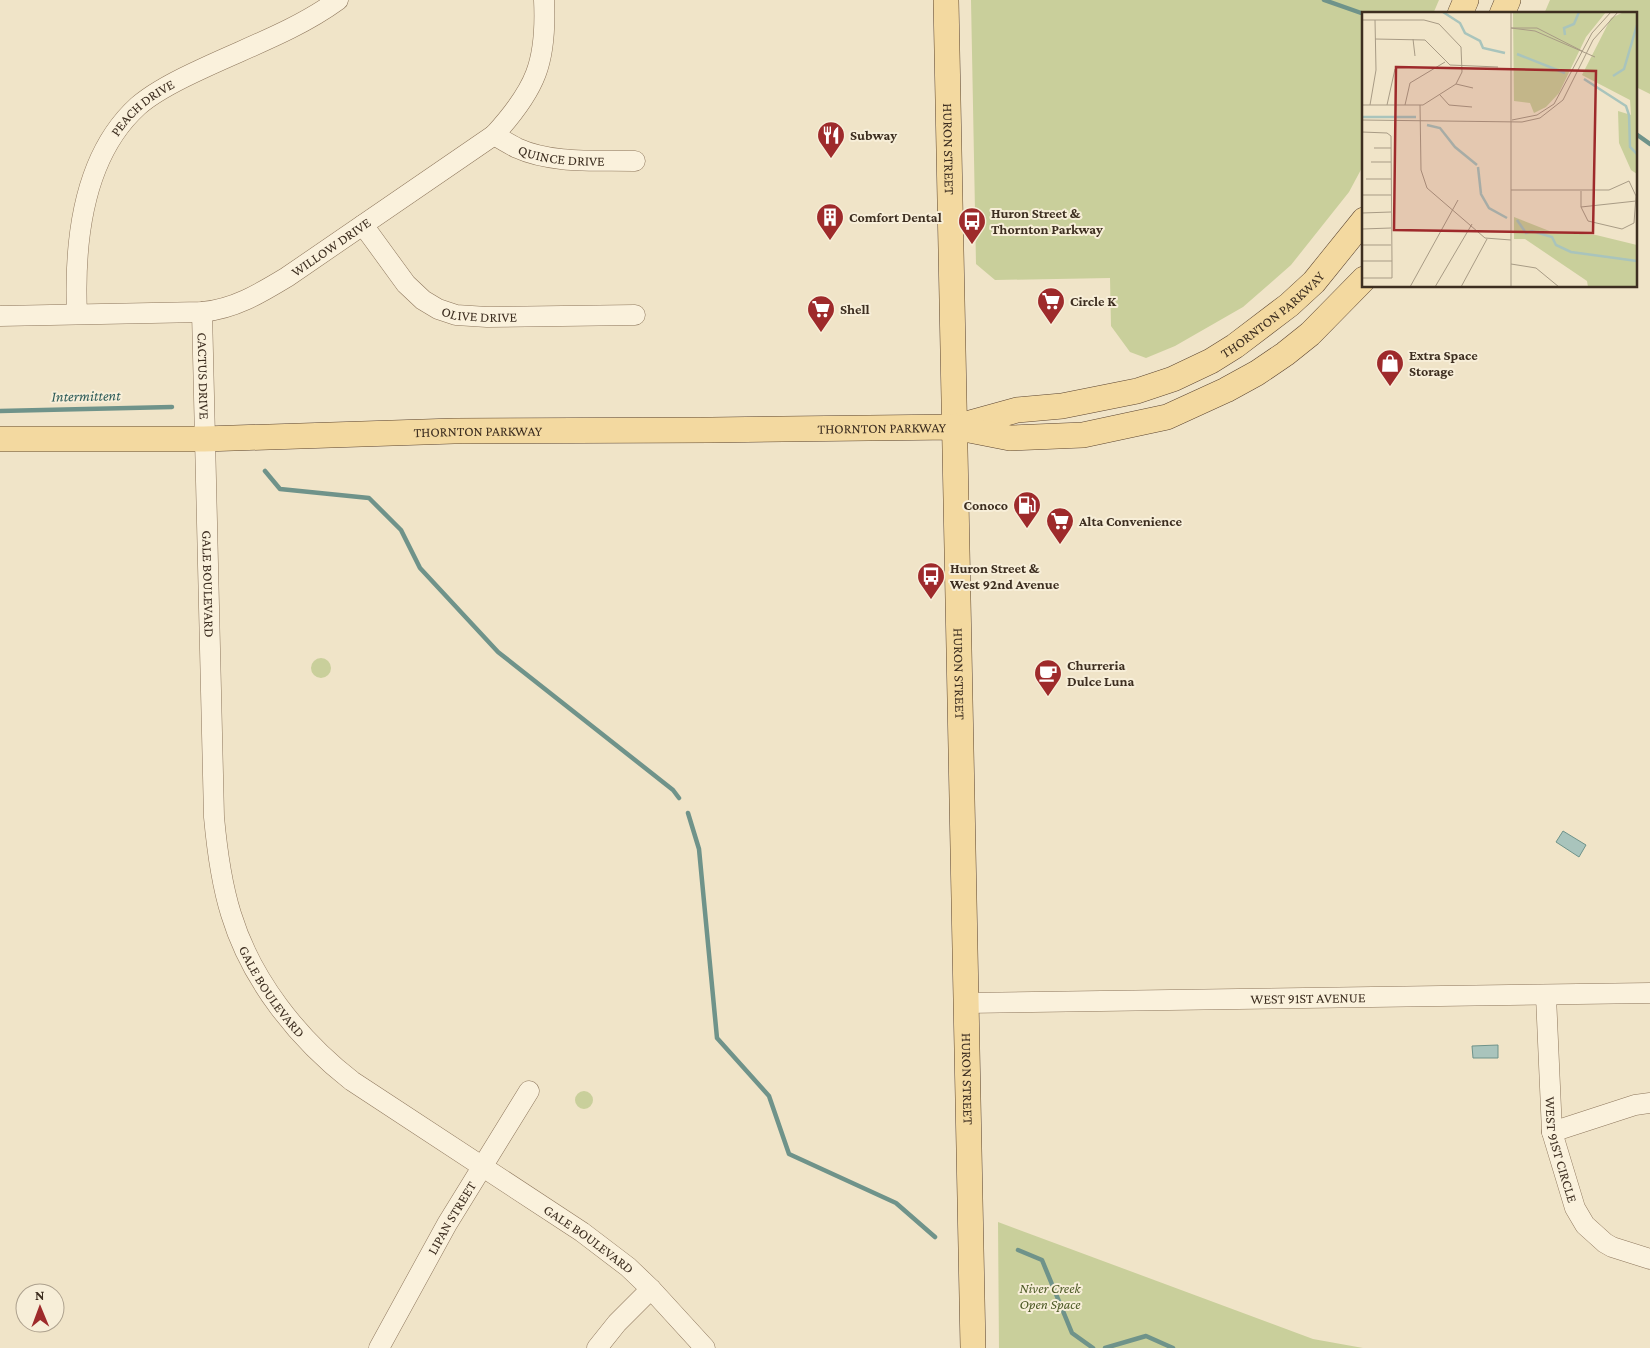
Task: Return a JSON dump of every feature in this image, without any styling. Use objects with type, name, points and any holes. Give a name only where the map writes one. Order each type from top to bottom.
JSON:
[{"type":"main road","name":"HURON STREET","points":[[946,0],[973,1348]]},
{"type":"main road","points":[[1461,12],[1466,0]]},
{"type":"main road","points":[[1503,12],[1508,0]]},
{"type":"main road","name":"THORNTON PARKWAY","points":[[954,427],[1016,410],[1062,406],[1136,391],[1173,379],[1211,361],[1289,306],[1314,282],[1362,222]]},
{"type":"main road","name":"THORNTON PARKWAY","points":[[0,439],[204,439],[454,431],[954,427],[1010,438],[1047,438],[1102,432],[1167,417],[1226,390],[1257,373],[1284,354],[1328,317],[1362,281]]},
{"type":"street","name":"PEACH DRIVE","points":[[77,314],[77,260],[85,209],[96,168],[119,128],[138,106],[169,84],[301,24],[338,0]]},
{"type":"street","name":"WILLOW DRIVE","points":[[0,316],[202,312],[228,308],[258,295],[286,278],[494,135],[528,92],[538,67],[545,29],[544,0]]},
{"type":"street","name":"QUINCE DRIVE","points":[[494,135],[518,148],[539,155],[635,162]]},
{"type":"street","name":"OLIVE DRIVE","points":[[362,225],[406,284],[424,300],[438,309],[456,315],[487,317],[635,315]]},
{"type":"street","name":"CACTUS DRIVE","points":[[202,312],[204,439]]},
{"type":"street","name":"GALE BOULEVARD","points":[[204,439],[214,817],[221,876],[237,932],[250,960],[270,994],[290,1020],[313,1048],[334,1067],[352,1081],[582,1232],[628,1267],[651,1289],[704,1348]]},
{"type":"street","name":"WEST 91ST AVENUE","points":[[966,1003],[1650,993]]},
{"type":"street","name":"WEST 91ST CIRCLE","points":[[1546,996],[1552,1132],[1575,1208],[1585,1225],[1612,1247],[1650,1259]]},
{"type":"street","name":"LIPAN STREET","points":[[379,1348],[447,1224],[529,1091]]},
{"type":"street","points":[[1552,1132],[1635,1105],[1650,1103]]},
{"type":"street","points":[[597,1348],[617,1323],[651,1289]]},
{"type":"green space","points":[[971,0],[1439,0],[1434,12],[1362,12],[1362,168],[1349,192],[1291,265],[1243,307],[1175,346],[1146,358],[1130,352],[1111,326],[1110,278],[995,280],[976,264]]},
{"type":"green space","points":[[1550,0],[1650,0],[1650,94],[1638,88],[1638,12],[1545,12]]},
{"type":"green space","points":[[317,658],[325,658],[331,664],[331,672],[325,678],[317,678],[311,672],[311,664]]},
{"type":"green space","points":[[584,1091],[590,1094],[593,1100],[590,1106],[584,1109],[578,1106],[575,1100],[578,1094]]},
{"type":"green space","name":"Niver Creek Open Space","points":[[998,1222],[1313,1339],[1363,1348],[999,1348]]},
{"type":"water","points":[[1563,831],[1586,845],[1579,857],[1556,842]]},
{"type":"water","points":[[1498,1045],[1498,1058],[1473,1058],[1472,1046]]},
{"type":"waterway","points":[[1324,0],[1362,13]]},
{"type":"waterway","points":[[1638,135],[1650,144]]},
{"type":"waterway","name":"Intermittent","points":[[0,411],[172,407]]},
{"type":"waterway","points":[[265,471],[280,489],[369,498],[401,530],[420,568],[498,652],[673,790],[679,798]]},
{"type":"waterway","points":[[688,813],[699,849],[717,1038],[769,1096],[789,1154],[896,1203],[935,1237]]},
{"type":"waterway","points":[[1018,1250],[1042,1260],[1072,1333],[1093,1348]]},
{"type":"waterway","points":[[1105,1348],[1146,1336],[1173,1348]]},
{"type":"place","name":"Subway","points":[[831,159]]},
{"type":"place","name":"Comfort Dental","points":[[830,241]]},
{"type":"place","name":"Huron Street & Thornton Parkway","points":[[972,245]]},
{"type":"place","name":"Circle K","points":[[1051,325]]},
{"type":"place","name":"Shell","points":[[821,333]]},
{"type":"place","name":"Extra Space Storage","points":[[1390,387]]},
{"type":"place","name":"Conoco","points":[[1027,529]]},
{"type":"place","name":"Alta Convenience","points":[[1060,545]]},
{"type":"place","name":"Huron Street & West 92nd Avenue","points":[[931,600]]},
{"type":"place","name":"Churreria Dulce Luna","points":[[1048,697]]}]
